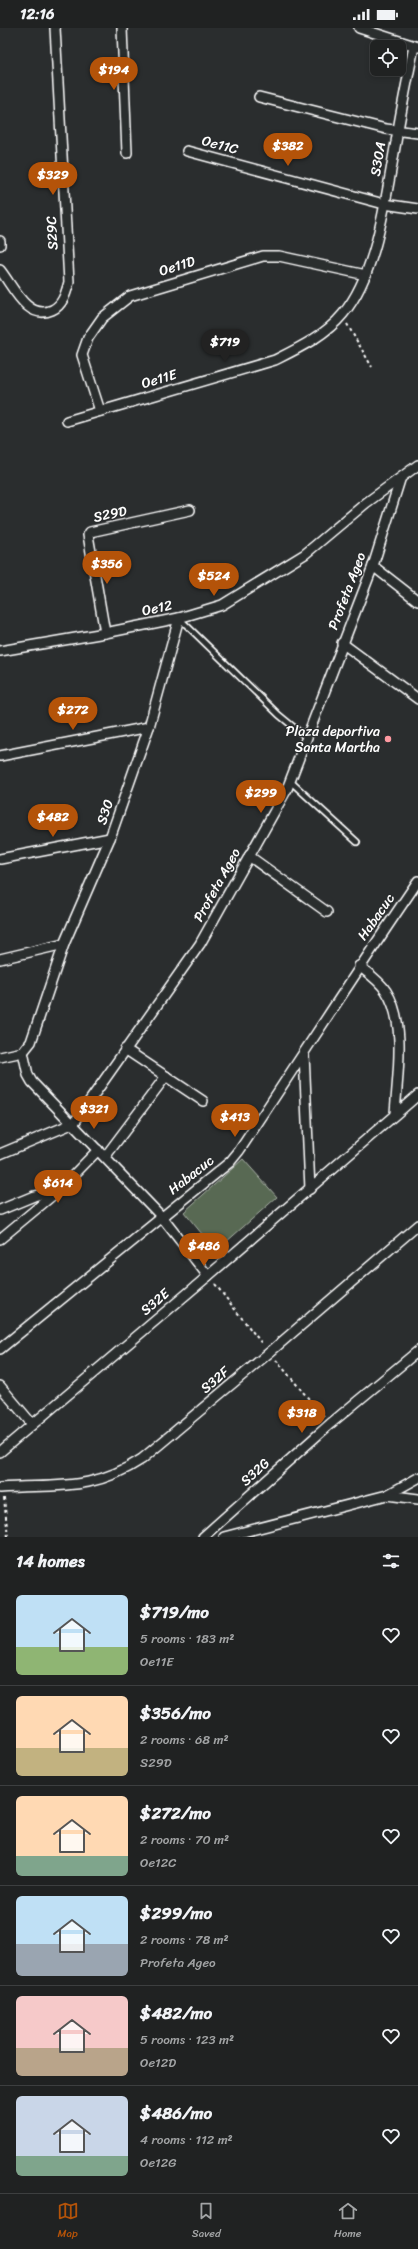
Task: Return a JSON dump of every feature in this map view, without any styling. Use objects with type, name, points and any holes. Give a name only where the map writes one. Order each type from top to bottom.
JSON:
[{"type":"street","name":"S29C","points":[[0,270],[30,309],[36,312],[45,313],[62,303],[69,282],[55,28]]},
{"type":"street","points":[[122,28],[128,153]]},
{"type":"street","points":[[359,28],[416,47]]},
{"type":"street","name":"S30A","points":[[366,275],[384,204],[397,132],[416,47]]},
{"type":"street","points":[[259,97],[397,132],[418,132]]},
{"type":"street","name":"Oe11C","points":[[187,151],[384,204],[418,208]]},
{"type":"street","name":"Oe11D","points":[[100,411],[84,364],[84,347],[102,318],[130,296],[263,256],[279,256],[366,275]]},
{"type":"street","name":"Oe11E","points":[[67,421],[275,360],[299,348],[322,333],[342,316],[354,299],[366,275]]},
{"type":"street","name":"Oe12","points":[[0,651],[105,633],[178,618],[216,608],[238,597],[305,554],[373,497],[400,480],[418,465]]},
{"type":"street","name":"Profeta Ageo","points":[[74,1124],[200,944],[290,781],[308,739],[342,643],[373,566],[400,480]]},
{"type":"street","name":"S29D","points":[[105,633],[88,534],[90,532],[190,510]]},
{"type":"street","points":[[373,566],[418,601]]},
{"type":"street","name":"S30","points":[[23,1052],[31,1042],[64,944],[110,838],[149,727],[178,618]]},
{"type":"street","points":[[342,643],[418,699]]},
{"type":"street","points":[[0,756],[149,727]]},
{"type":"street","points":[[0,859],[110,838]]},
{"type":"street","points":[[249,856],[327,912]]},
{"type":"street","name":"Habacuc","points":[[0,1349],[161,1216],[222,1170],[239,1151],[304,1054],[359,966],[418,880]]},
{"type":"street","points":[[0,959],[64,944]]},
{"type":"street","points":[[359,966],[386,990],[395,1009],[398,1032],[395,1114]]},
{"type":"street","points":[[125,1050],[203,1101]]},
{"type":"street","points":[[0,1057],[23,1052],[30,1079],[161,1216],[208,1276]]},
{"type":"street","points":[[304,1054],[310,1189]]},
{"type":"street","points":[[105,1157],[166,1076]]},
{"type":"street","name":"S32E","points":[[0,1452],[310,1189],[418,1095]]},
{"type":"street","points":[[0,1154],[74,1124]]},
{"type":"street","points":[[0,1239],[58,1190],[98,1150]]},
{"type":"street","points":[[0,1210],[41,1194],[58,1190]]},
{"type":"street","name":"S32F","points":[[1,1488],[82,1485],[123,1472],[142,1459],[270,1352],[418,1225]]},
{"type":"street","name":"S32G","points":[[203,1537],[330,1424],[418,1351]]},
{"type":"street","points":[[0,1386],[32,1424]]},
{"type":"street","points":[[224,1537],[387,1495],[418,1478]]},
{"type":"street","points":[[387,1495],[418,1499]]},
{"type":"lane","points":[[178,618],[274,710],[308,739]]},
{"type":"lane","points":[[290,781],[357,842]]},
{"type":"path","points":[[342,316],[372,366]]},
{"type":"path","points":[[1,1488],[8,1537]]},
{"type":"green space","points":[[243,1159],[277,1197],[216,1251],[184,1212]]},
{"type":"place","name":"Plaza deportiva Santa Martha","points":[[388,739]]}]
